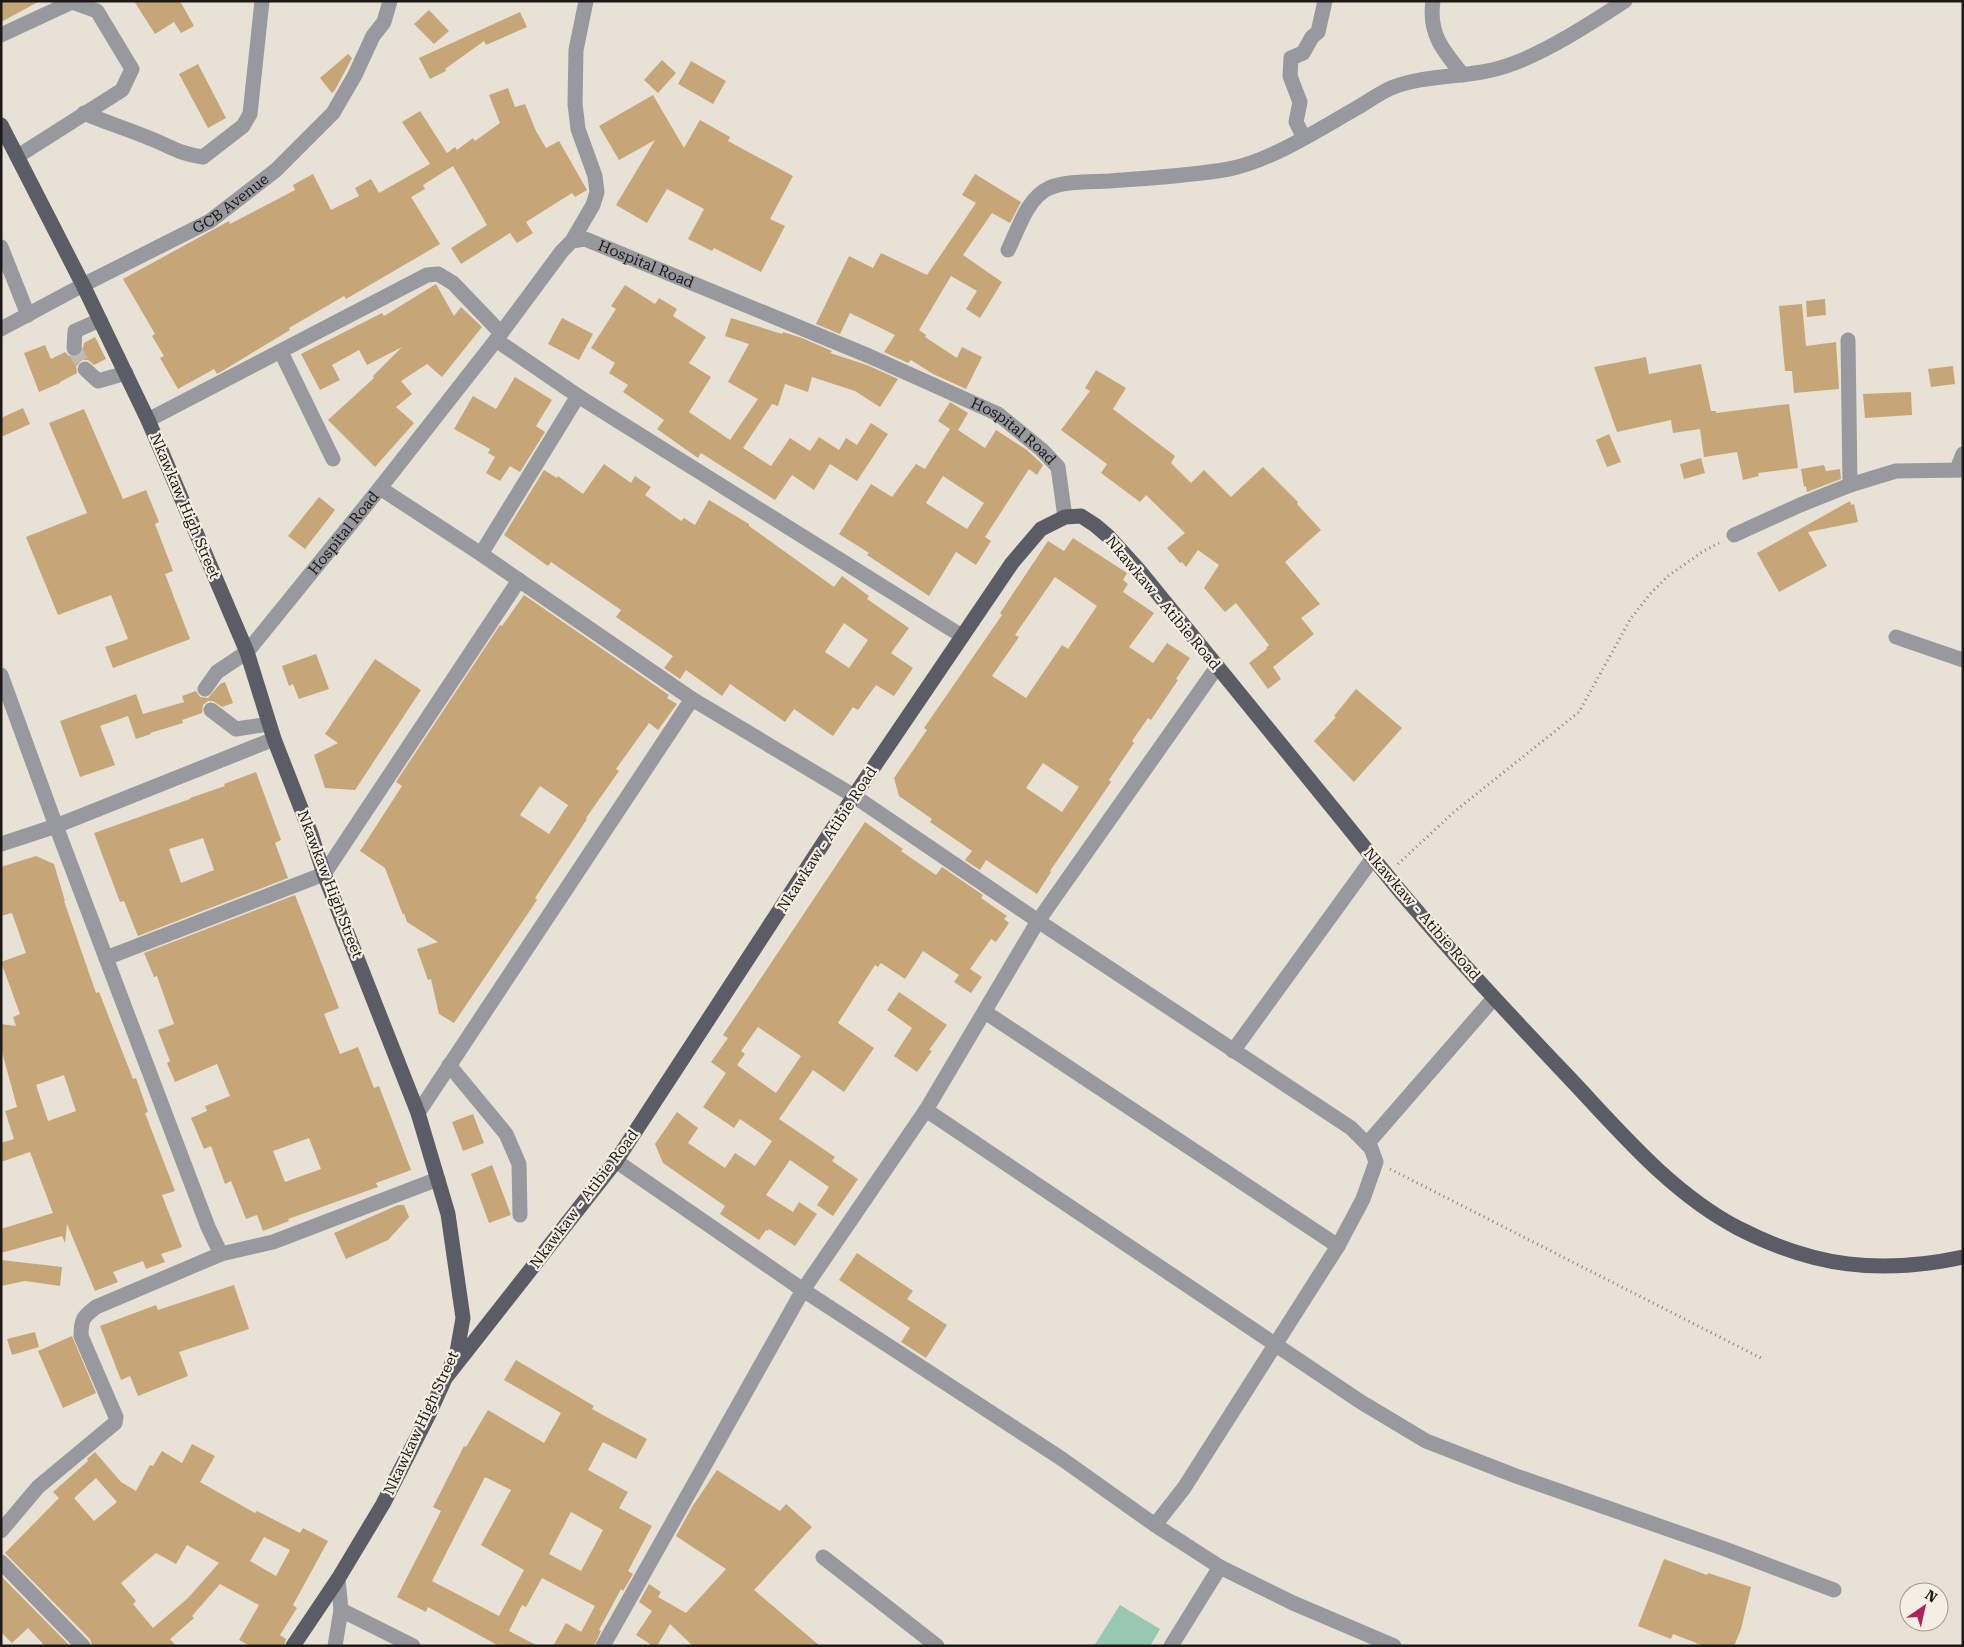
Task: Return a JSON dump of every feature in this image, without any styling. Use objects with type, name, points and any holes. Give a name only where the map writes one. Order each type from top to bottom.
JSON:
[{"type":"main road","name":"Nkawkaw High Street","points":[[1,125],[83,285],[148,420],[246,652],[274,739],[311,834],[324,874],[418,1113],[448,1214],[463,1318],[457,1352],[430,1412],[383,1504],[338,1579],[293,1646]]},
{"type":"main road","name":"Nkawkaw - Atibie Road","points":[[444,1381],[616,1161],[854,796],[962,636],[1026,546],[1042,528],[1065,516],[1081,516],[1109,537],[1138,569],[1417,912],[1494,998],[1666,1177],[1690,1198],[1738,1227],[1796,1253],[1824,1261],[1850,1265],[1894,1267],[1963,1257]]},
{"type":"street","points":[[84,113],[185,155],[203,157],[244,126],[250,114],[262,1]]},
{"type":"street","name":"GCB Avenue","points":[[1,329],[210,220],[276,170],[333,113],[355,75],[373,36],[384,22],[390,1]]},
{"type":"street","points":[[572,241],[593,205],[597,192],[595,176],[578,129],[575,104],[576,50],[586,1]]},
{"type":"street","points":[[1304,138],[1296,122],[1300,102],[1290,76],[1291,58],[1303,53],[1312,37],[1318,32],[1326,1]]},
{"type":"street","points":[[1433,1],[1434,29],[1441,48],[1463,76]]},
{"type":"street","points":[[1008,250],[1028,208],[1038,195],[1050,188],[1071,184],[1190,175],[1231,168],[1263,157],[1304,138],[1389,89],[1409,82],[1463,76],[1509,66],[1555,44],[1625,1]]},
{"type":"street","points":[[1,35],[72,2],[97,11],[132,69],[122,90],[18,156]]},
{"type":"street","name":"Hospital Road","points":[[205,689],[217,672],[246,652],[380,488],[499,336],[562,251],[572,241],[585,239],[869,356],[998,414],[1042,450],[1058,467],[1065,516]]},
{"type":"street","points":[[1,247],[28,315]]},
{"type":"street","points":[[148,420],[427,275],[438,274],[453,283],[499,336],[578,396],[962,636]]},
{"type":"street","points":[[74,348],[75,331],[100,320]]},
{"type":"street","points":[[1848,340],[1850,485]]},
{"type":"street","points":[[281,352],[333,460]]},
{"type":"street","points":[[85,370],[98,381],[126,373]]},
{"type":"street","points":[[480,554],[578,396]]},
{"type":"street","points":[[1734,535],[1850,485],[1896,471],[1960,470],[1963,454]]},
{"type":"street","points":[[380,488],[519,580],[692,699],[854,796],[1038,921],[1350,1128],[1371,1148],[1376,1162],[1363,1200],[1338,1246],[1184,1488],[1156,1525]]},
{"type":"street","points":[[106,958],[324,874],[519,580]]},
{"type":"street","points":[[1896,637],[1963,660]]},
{"type":"street","points":[[603,1646],[802,1290],[926,1110],[1038,921],[1217,667]]},
{"type":"street","points":[[1,675],[56,826],[208,1227],[221,1254]]},
{"type":"street","points":[[418,1113],[692,699]]},
{"type":"street","points":[[211,710],[236,729],[270,724]]},
{"type":"street","points":[[1,844],[56,826],[274,739]]},
{"type":"street","points":[[1233,1051],[1373,858]]},
{"type":"street","points":[[1367,1144],[1494,998]]},
{"type":"street","points":[[985,1012],[1338,1246]]},
{"type":"street","points":[[450,1065],[506,1134],[519,1164],[520,1215]]},
{"type":"street","points":[[926,1110],[1360,1402],[1426,1441],[1516,1476],[1725,1549],[1834,1590]]},
{"type":"street","points":[[616,1161],[802,1290],[1062,1459],[1220,1568],[1394,1646]]},
{"type":"street","points":[[1,1531],[38,1487],[116,1423],[116,1417],[81,1336],[81,1324],[84,1316],[96,1307],[221,1254],[273,1242],[438,1179]]},
{"type":"street","points":[[823,1557],[937,1646]]},
{"type":"street","points":[[1,1562],[83,1646]]},
{"type":"street","points":[[1171,1646],[1220,1568]]},
{"type":"street","points":[[335,1646],[341,1610],[338,1579]]},
{"type":"street","points":[[341,1610],[413,1646]]},
{"type":"path","points":[[1387,875],[1454,812],[1579,712],[1631,618],[1651,593],[1668,576],[1702,552],[1734,535]]},
{"type":"path","points":[[1376,1162],[1761,1358]]},
{"type":"green space","points":[[1120,1605],[1160,1629],[1150,1646],[1094,1646]]},
{"type":"building","points":[[1,1],[40,1],[1,22]]},
{"type":"building","points":[[134,1],[180,1],[194,26],[181,33],[174,22],[155,34]]},
{"type":"building","points":[[429,10],[449,31],[434,44],[414,24]]},
{"type":"building","points":[[520,12],[527,27],[486,45],[484,41],[445,69],[446,71],[430,79],[419,58]]},
{"type":"building","points":[[348,54],[352,58],[332,93],[320,78]]},
{"type":"building","points":[[662,60],[676,73],[658,93],[644,80]]},
{"type":"building","points":[[691,61],[726,81],[713,104],[678,84]]},
{"type":"building","points":[[198,64],[226,118],[208,128],[179,74]]},
{"type":"building","points":[[508,88],[515,107],[525,104],[536,131],[546,148],[559,141],[587,190],[575,197],[572,193],[526,222],[533,233],[517,243],[510,233],[461,264],[451,248],[487,225],[453,166],[423,185],[425,189],[411,197],[440,244],[346,299],[344,296],[289,328],[290,330],[217,374],[214,369],[178,389],[160,358],[164,356],[152,336],[155,334],[123,279],[229,221],[230,224],[295,190],[293,185],[313,174],[331,210],[359,196],[355,188],[371,179],[379,193],[430,164],[402,122],[420,111],[447,153],[455,147],[457,150],[473,138],[475,141],[500,123],[489,95]]},
{"type":"building","points":[[653,95],[684,148],[700,120],[730,137],[728,141],[793,176],[770,219],[785,226],[761,272],[714,248],[712,251],[688,239],[704,209],[667,189],[647,223],[616,205],[655,140],[619,160],[599,126]]},
{"type":"building","points":[[975,174],[1021,202],[1010,223],[992,213],[963,255],[1002,282],[980,318],[966,309],[977,291],[951,276],[919,330],[926,335],[925,337],[957,358],[962,347],[982,357],[966,389],[933,374],[911,360],[908,363],[884,352],[895,335],[850,313],[840,334],[816,324],[849,256],[873,268],[881,253],[927,275],[976,203],[962,195]]},
{"type":"building","points":[[436,284],[454,316],[461,307],[482,327],[442,377],[427,364],[401,381],[412,394],[396,407],[414,423],[375,467],[328,420],[374,378],[373,376],[402,347],[367,365],[359,350],[332,365],[340,380],[320,390],[301,354],[382,313],[384,316]]},
{"type":"building","points":[[625,285],[655,304],[659,298],[677,309],[673,316],[706,337],[689,363],[711,377],[689,412],[730,440],[758,399],[728,382],[749,344],[725,336],[731,318],[782,334],[783,332],[802,338],[832,351],[830,353],[867,365],[898,379],[880,407],[855,391],[812,377],[808,392],[785,384],[778,406],[772,404],[743,448],[771,466],[790,438],[810,451],[819,437],[839,450],[846,438],[857,445],[871,423],[888,434],[857,481],[830,464],[814,490],[792,475],[775,500],[701,453],[698,458],[657,429],[664,420],[623,392],[628,385],[609,373],[615,363],[591,348],[616,309],[611,306]]},
{"type":"building","points":[[1825,299],[1826,315],[1807,317],[1806,301]]},
{"type":"building","points":[[1802,304],[1806,346],[1836,342],[1839,389],[1794,393],[1792,371],[1785,371],[1779,306]]},
{"type":"building","points":[[562,318],[593,334],[579,360],[548,344]]},
{"type":"building","points":[[95,337],[106,359],[94,365],[88,360],[82,360],[76,366],[77,373],[39,392],[24,353],[45,345],[51,359],[65,352],[69,356],[78,357],[82,353],[84,343]]},
{"type":"building","points":[[1646,357],[1649,374],[1701,364],[1711,411],[1716,411],[1716,413],[1789,404],[1798,468],[1758,473],[1759,476],[1743,480],[1737,452],[1704,457],[1700,429],[1673,433],[1671,420],[1617,432],[1594,367]]},
{"type":"building","points":[[1953,366],[1955,384],[1931,387],[1928,369]]},
{"type":"building","points":[[1096,370],[1126,388],[1113,409],[1175,456],[1171,463],[1191,483],[1204,470],[1231,497],[1263,467],[1298,502],[1297,504],[1321,530],[1285,562],[1320,604],[1301,618],[1314,634],[1273,667],[1281,679],[1268,689],[1249,663],[1267,649],[1269,645],[1236,603],[1225,612],[1204,588],[1219,565],[1198,550],[1186,567],[1182,562],[1180,563],[1167,548],[1185,533],[1146,495],[1140,502],[1101,473],[1107,464],[1061,430],[1090,391],[1085,388]]},
{"type":"building","points":[[515,377],[552,400],[536,426],[545,432],[520,472],[510,466],[500,481],[486,473],[495,457],[488,453],[490,449],[454,429],[473,396],[496,409]]},
{"type":"building","points":[[1911,392],[1912,415],[1865,418],[1863,394]]},
{"type":"building","points":[[950,402],[968,413],[958,430],[985,448],[996,430],[1027,450],[1043,465],[1037,475],[1029,469],[985,537],[991,541],[976,565],[956,552],[929,596],[839,534],[871,484],[892,497],[916,464],[925,469],[950,429],[938,421]],"holes":[[[943,476],[984,503],[967,529],[926,503]]]},
{"type":"building","points":[[23,408],[30,424],[1,437],[1,418]]},
{"type":"building","points":[[84,409],[123,499],[146,490],[159,522],[155,524],[173,571],[165,574],[190,639],[113,668],[105,647],[128,639],[111,595],[58,615],[26,537],[87,513],[49,423]]},
{"type":"building","points":[[1609,434],[1621,462],[1607,467],[1596,440]]},
{"type":"building","points":[[1701,458],[1705,473],[1684,479],[1680,464]]},
{"type":"building","points":[[604,464],[631,483],[635,476],[651,487],[645,495],[681,521],[684,518],[695,525],[709,500],[749,524],[749,526],[834,587],[842,576],[869,596],[867,599],[909,628],[891,653],[913,668],[894,696],[876,685],[858,710],[853,707],[833,736],[794,709],[785,722],[730,684],[722,696],[686,670],[680,679],[664,668],[673,656],[616,617],[621,610],[551,562],[548,566],[504,535],[544,470],[557,478],[558,476],[583,494]],"holes":[[[844,623],[868,640],[849,668],[825,652]]]},
{"type":"building","points":[[1824,465],[1826,471],[1840,469],[1841,479],[1807,492],[1806,486],[1804,487],[1801,469]]},
{"type":"building","points":[[319,497],[335,510],[305,549],[288,536]]},
{"type":"building","points":[[1850,501],[1851,505],[1854,504],[1858,522],[1808,532],[1827,566],[1779,592],[1757,553]]},
{"type":"building","points":[[1073,538],[1127,573],[1123,580],[1128,584],[1123,592],[1154,613],[1129,647],[1153,663],[1167,643],[1190,658],[1176,679],[1178,680],[1151,720],[1148,718],[1132,741],[1134,743],[1109,780],[1111,782],[1050,871],[1037,894],[986,860],[980,870],[965,860],[972,851],[930,822],[932,819],[899,796],[894,778],[927,730],[924,728],[1002,615],[1000,613],[1048,541],[1064,551]],"holes":[[[1055,577],[1097,606],[1068,649],[1062,645],[1026,698],[992,676],[1019,637],[1015,635]],[[1043,763],[1079,787],[1062,812],[1026,788]]]},
{"type":"building","points":[[524,595],[669,695],[667,698],[677,704],[658,730],[649,723],[616,769],[619,771],[586,818],[535,898],[537,900],[454,1023],[439,1014],[431,979],[428,980],[417,949],[438,942],[407,922],[385,868],[360,851],[402,786],[396,782],[500,625],[502,626]],"holes":[[[540,786],[568,805],[549,834],[520,815]]]},
{"type":"building","points":[[316,654],[329,689],[299,699],[293,684],[289,686],[282,666]]},
{"type":"building","points":[[375,659],[421,690],[355,790],[325,788],[314,755],[338,743],[325,734]]},
{"type":"building","points":[[225,682],[233,703],[222,707],[213,701],[208,701],[203,705],[202,713],[182,720],[183,723],[136,739],[128,716],[100,726],[115,765],[80,777],[60,721],[136,694],[143,714],[184,702],[182,696],[196,691],[200,697],[208,698],[220,684]]},
{"type":"building","points":[[1356,689],[1402,728],[1354,782],[1314,741],[1336,717],[1334,716]]},
{"type":"building","points":[[256,772],[281,840],[275,843],[288,878],[138,936],[124,901],[120,902],[94,833],[225,786],[224,784]],"holes":[[[203,838],[214,870],[181,883],[169,849]]]},
{"type":"building","points":[[865,822],[903,849],[901,851],[936,875],[942,867],[983,895],[981,898],[1007,916],[1004,919],[1009,923],[996,942],[991,939],[970,969],[982,977],[971,993],[954,982],[959,975],[923,951],[905,979],[881,963],[878,967],[875,965],[838,1023],[874,1048],[844,1092],[813,1070],[779,1119],[835,1157],[832,1161],[858,1179],[833,1216],[817,1205],[829,1187],[790,1160],[766,1195],[793,1212],[799,1202],[817,1214],[795,1246],[769,1229],[768,1231],[766,1230],[759,1240],[720,1214],[725,1206],[663,1163],[655,1144],[677,1112],[698,1128],[688,1143],[725,1168],[735,1153],[755,1166],[772,1141],[740,1119],[734,1128],[703,1107],[726,1073],[711,1062],[728,1038],[723,1035]],"holes":[[[758,1027],[801,1056],[776,1093],[737,1065],[745,1054],[741,1051]]]},
{"type":"building","points":[[36,856],[54,864],[64,901],[96,993],[99,992],[133,1079],[136,1078],[148,1112],[145,1113],[175,1191],[162,1195],[182,1247],[161,1254],[165,1262],[146,1269],[143,1261],[113,1272],[118,1282],[95,1291],[67,1224],[65,1243],[62,1236],[1,1253],[1,1229],[53,1213],[30,1152],[1,1162],[1,1143],[14,1139],[5,1111],[17,1107],[1,1048],[1,1024],[16,1026],[13,1017],[20,1014],[1,962],[26,953],[12,913],[1,916],[1,867]],"holes":[[[64,1075],[76,1111],[48,1121],[36,1085]]]},
{"type":"building","points":[[295,895],[339,1008],[324,1014],[340,1054],[358,1047],[374,1088],[379,1086],[411,1170],[376,1183],[378,1187],[288,1219],[289,1221],[263,1231],[257,1215],[246,1219],[231,1181],[225,1184],[211,1146],[204,1149],[191,1118],[207,1111],[205,1106],[230,1096],[217,1064],[175,1082],[167,1063],[170,1061],[158,1030],[174,1024],[157,976],[154,977],[144,953]],"holes":[[[309,1138],[321,1169],[285,1182],[273,1151]]]},
{"type":"building","points":[[899,992],[947,1025],[929,1050],[932,1051],[917,1072],[894,1056],[912,1028],[887,1010]]},
{"type":"building","points":[[473,1114],[484,1143],[463,1151],[452,1122]]},
{"type":"building","points":[[492,1165],[511,1215],[489,1223],[471,1174]]},
{"type":"building","points":[[398,1205],[404,1205],[409,1217],[388,1240],[346,1259],[334,1233]]},
{"type":"building","points":[[857,1253],[913,1291],[907,1299],[947,1325],[926,1358],[901,1342],[910,1328],[839,1280]]},
{"type":"building","points":[[1,1260],[62,1267],[60,1286],[25,1281],[1,1286]]},
{"type":"building","points":[[234,1285],[249,1329],[179,1352],[188,1376],[138,1396],[130,1376],[121,1380],[100,1326],[156,1305],[158,1310]]},
{"type":"building","points":[[35,1332],[39,1347],[12,1355],[7,1339]]},
{"type":"building","points":[[72,1336],[96,1393],[63,1408],[38,1351]]},
{"type":"building","points":[[516,1360],[594,1406],[592,1409],[647,1439],[636,1459],[603,1442],[588,1470],[628,1492],[619,1508],[652,1526],[628,1571],[633,1574],[623,1591],[621,1589],[599,1630],[601,1631],[594,1646],[553,1646],[566,1623],[581,1632],[595,1606],[542,1578],[526,1607],[522,1605],[509,1631],[538,1646],[499,1646],[428,1607],[426,1612],[397,1597],[441,1511],[433,1507],[464,1446],[466,1447],[488,1410],[544,1443],[561,1413],[504,1380]],"holes":[[[485,1477],[511,1490],[481,1545],[524,1570],[499,1616],[432,1581]],[[571,1512],[603,1530],[581,1571],[549,1554]]]},
{"type":"building","points":[[192,1444],[215,1456],[200,1482],[255,1513],[257,1511],[300,1533],[303,1528],[328,1541],[293,1605],[297,1608],[280,1635],[286,1639],[284,1646],[250,1646],[239,1640],[259,1605],[220,1584],[192,1616],[194,1618],[170,1639],[176,1646],[92,1646],[90,1639],[5,1553],[59,1498],[53,1492],[88,1461],[87,1459],[95,1452],[121,1482],[136,1491],[150,1465],[153,1466],[162,1451],[182,1463]],"holes":[[[96,1478],[117,1502],[94,1521],[74,1498]],[[264,1537],[290,1550],[276,1576],[250,1561]],[[187,1545],[219,1563],[188,1598],[153,1628],[133,1604],[136,1601],[121,1583],[156,1553],[176,1564]]]},
{"type":"building","points":[[717,1470],[780,1511],[786,1504],[812,1527],[754,1590],[820,1646],[693,1646],[670,1624],[657,1646],[653,1646],[636,1635],[652,1611],[639,1602],[649,1584],[661,1592],[658,1597],[686,1613],[726,1569],[676,1536],[692,1507]]},
{"type":"building","points":[[1664,1559],[1707,1575],[1708,1573],[1751,1587],[1741,1629],[1734,1646],[1704,1646],[1673,1634],[1671,1639],[1638,1626]]},
{"type":"building","points":[[1,1576],[70,1646],[45,1646],[28,1628],[12,1643],[1,1632]]},
{"type":"tunnel","points":[[74,348],[85,369]]}]
